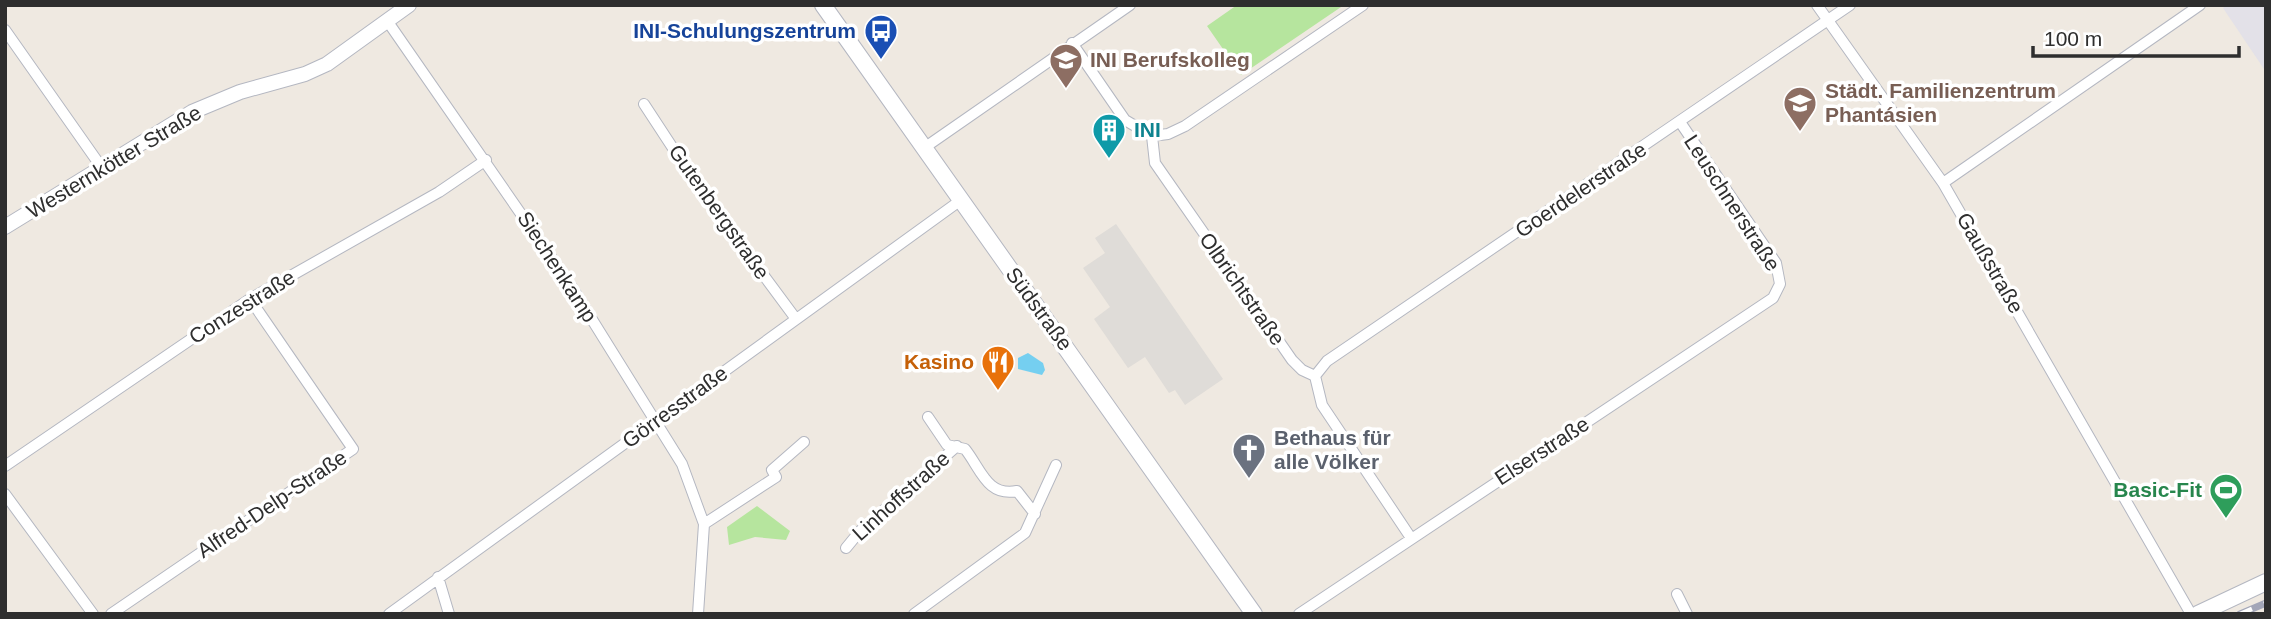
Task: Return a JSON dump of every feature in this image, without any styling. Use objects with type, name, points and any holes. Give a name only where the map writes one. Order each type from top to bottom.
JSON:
[{"type":"main road","name":"Südstraße","points":[[823,5],[1254,614]]},
{"type":"main road","points":[[2198,614],[2266,582]]},
{"type":"street","name":"Westernkötter Straße","points":[[5,227],[192,112],[240,92],[305,74],[327,64],[409,5]]},
{"type":"street","points":[[924,149],[1130,5]]},
{"type":"street","points":[[1072,43],[1125,120],[1152,136],[1168,134],[1185,126],[1363,5]]},
{"type":"street","name":"Gaußstraße","points":[[1817,5],[1943,183],[2191,614]]},
{"type":"street","name":"Goerdelerstraße","points":[[1315,376],[1327,361],[1850,5]]},
{"type":"street","points":[[1943,183],[2200,5]]},
{"type":"street","name":"Siechenkamp","points":[[388,22],[573,289],[682,464],[704,524],[698,614]]},
{"type":"street","points":[[5,30],[102,168]]},
{"type":"street","name":"Gutenbergstraße","points":[[644,104],[699,188],[796,319]]},
{"type":"street","name":"Leuschnerstraße","points":[[1680,122],[1776,263],[1780,284]]},
{"type":"street","name":"Olbrichtstraße","points":[[1152,136],[1155,163],[1196,224],[1292,360],[1302,370],[1315,376]]},
{"type":"street","name":"Conzestraße","points":[[5,466],[250,299],[439,192],[485,160]]},
{"type":"street","name":"Görresstraße","points":[[389,614],[961,200]]},
{"type":"street","name":"Elserstraße","points":[[1299,614],[1773,298],[1780,284]]},
{"type":"street","name":"Alfred-Delp-Straße","points":[[111,614],[353,449],[250,299]]},
{"type":"street","points":[[1315,376],[1322,405],[1411,538]]},
{"type":"street","name":"Linhoffstraße","points":[[928,417],[947,445],[965,449],[994,490],[1006,493],[1017,491],[1035,514]]},
{"type":"street","points":[[704,524],[776,477],[772,470],[804,442]]},
{"type":"street","name":"Linhoffstraße","points":[[846,548],[860,531],[957,446]]},
{"type":"street","points":[[914,614],[1025,533],[1056,465]]},
{"type":"street","points":[[5,494],[93,614]]},
{"type":"street","points":[[438,577],[449,614]]},
{"type":"street","points":[[1677,594],[1688,614]]},
{"type":"shaded area","points":[[2227,5],[2266,5],[2266,72],[2223,8]]},
{"type":"shaded area","points":[[1116,224],[1223,379],[1185,405],[1175,390],[1169,393],[1145,357],[1128,368],[1094,319],[1110,307],[1083,268],[1105,253],[1095,238]]},
{"type":"green space","points":[[1237,5],[1344,5],[1241,75],[1207,26]]},
{"type":"green space","points":[[757,506],[790,531],[786,540],[755,537],[729,545],[727,527]]},
{"type":"water","points":[[1028,353],[1043,363],[1045,370],[1042,375],[1018,369],[1018,358]]},
{"type":"railway","points":[[2240,614],[2266,603]]},
{"type":"place","name":"INI-Schulungszentrum","points":[[881,61]]},
{"type":"place","name":"INI Berufskolleg","points":[[1066,90]]},
{"type":"place","name":"Städt. Familienzentrum Phantásien","points":[[1800,133]]},
{"type":"place","name":"INI","points":[[1109,160]]},
{"type":"place","name":"Kasino","points":[[998,392]]},
{"type":"place","name":"Bethaus für alle Völker","points":[[1249,480]]},
{"type":"place","name":"Basic-Fit","points":[[2226,520]]}]
